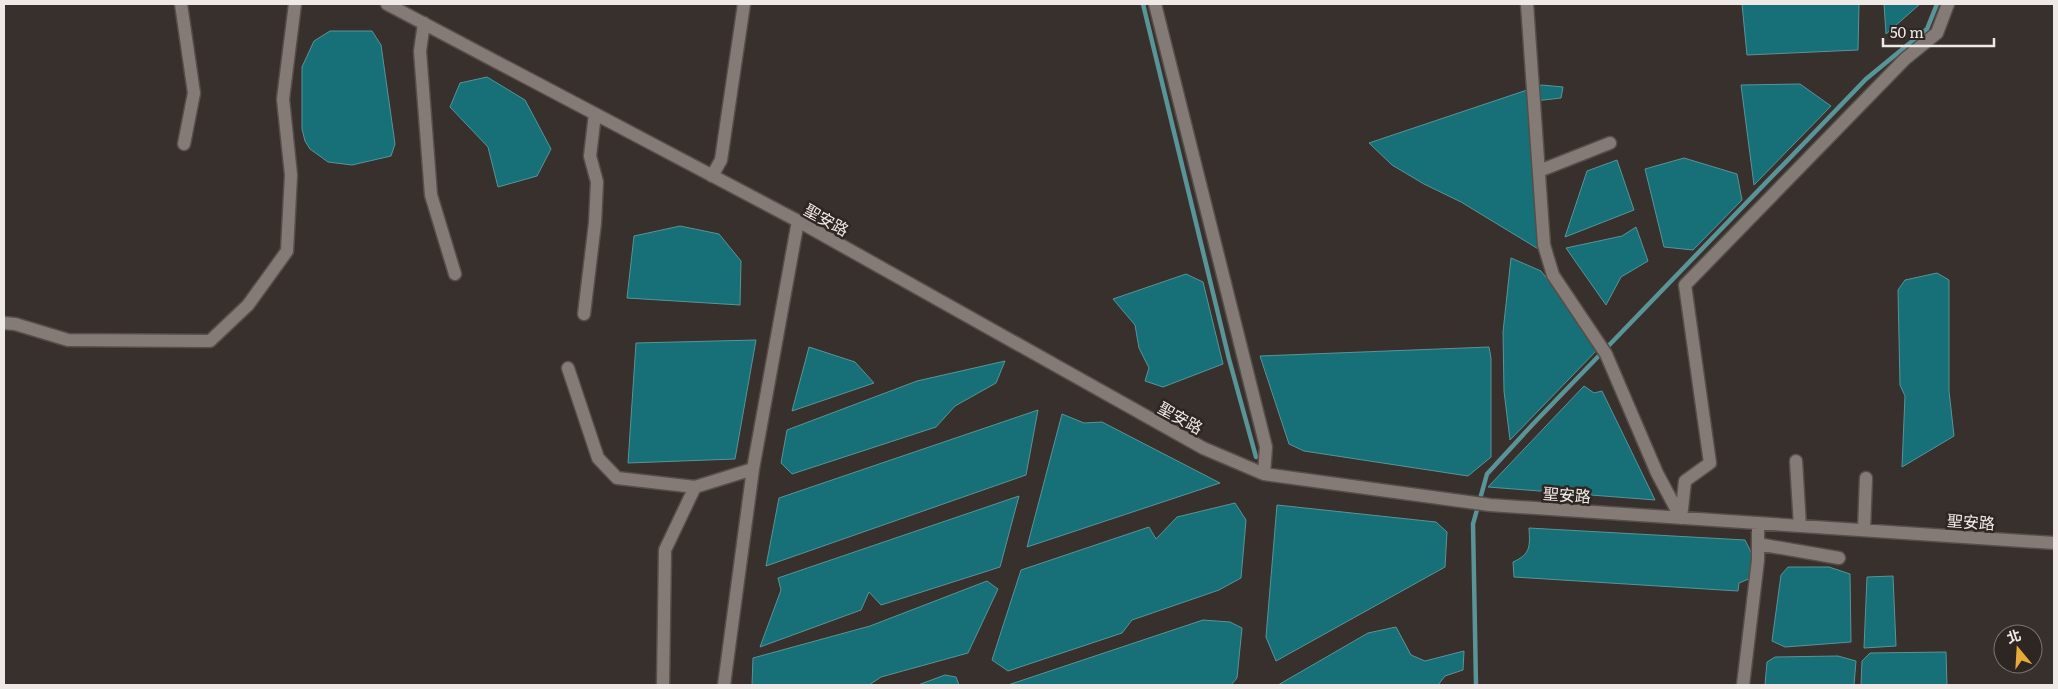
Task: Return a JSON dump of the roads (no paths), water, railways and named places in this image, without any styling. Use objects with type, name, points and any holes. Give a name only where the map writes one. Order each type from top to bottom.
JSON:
[{"type":"street","points":[[181,4],[194,93],[184,144]]},
{"type":"street","points":[[4,323],[15,324],[68,340],[210,341],[248,305],[287,251],[291,175],[283,99],[295,4]]},
{"type":"street","name":"聖安路","points":[[387,4],[798,221],[1203,448],[1264,474],[1490,505],[2054,543]]},
{"type":"street","points":[[712,176],[722,160],[744,4]]},
{"type":"street","points":[[1155,4],[1266,447],[1264,474]]},
{"type":"street","points":[[1527,4],[1544,245],[1553,274],[1606,354],[1657,473],[1681,518]]},
{"type":"street","points":[[1681,518],[1684,481],[1710,463],[1685,285],[1905,59],[1937,32],[1948,4]]},
{"type":"street","points":[[424,23],[420,51],[431,195],[455,274]]},
{"type":"street","points":[[584,314],[597,182],[590,156],[595,114]]},
{"type":"street","points":[[1539,170],[1610,143]]},
{"type":"street","points":[[724,685],[753,469],[798,221]]},
{"type":"street","points":[[568,368],[598,458],[617,478],[695,487],[753,469]]},
{"type":"street","points":[[1796,461],[1800,526]]},
{"type":"street","points":[[1864,530],[1866,478]]},
{"type":"street","points":[[663,685],[665,550],[695,487]]},
{"type":"street","points":[[1743,685],[1758,560],[1758,523]]},
{"type":"street","points":[[1758,544],[1839,558]]},
{"type":"water","points":[[1742,4],[1859,4],[1858,50],[1747,55]]},
{"type":"water","points":[[1884,4],[1920,4],[1886,34]]},
{"type":"water","points":[[330,31],[372,31],[381,45],[395,144],[391,156],[352,165],[328,162],[310,149],[305,141],[302,129],[302,67],[314,41]]},
{"type":"water","points":[[487,77],[525,100],[551,149],[537,176],[498,187],[488,147],[450,107],[460,83]]},
{"type":"water","points":[[1800,84],[1831,106],[1754,185],[1741,85]]},
{"type":"water","points":[[1542,85],[1563,87],[1561,98],[1535,101],[1540,250],[1461,202],[1424,184],[1392,165],[1369,143]]},
{"type":"water","points":[[1684,158],[1737,174],[1742,200],[1693,250],[1664,247],[1645,169]]},
{"type":"water","points":[[1617,160],[1634,210],[1565,237],[1587,171]]},
{"type":"water","points":[[680,226],[719,234],[741,261],[740,305],[627,298],[634,236]]},
{"type":"water","points":[[1636,227],[1648,261],[1621,277],[1606,305],[1566,248],[1622,236]]},
{"type":"water","points":[[1511,258],[1541,271],[1600,347],[1510,440],[1504,391],[1503,332]]},
{"type":"water","points":[[1937,273],[1949,280],[1949,391],[1954,436],[1902,467],[1905,396],[1900,385],[1898,290],[1905,280]]},
{"type":"water","points":[[1186,274],[1203,282],[1223,364],[1163,387],[1145,381],[1149,368],[1139,348],[1135,325],[1113,299]]},
{"type":"water","points":[[756,340],[735,459],[628,463],[636,343]]},
{"type":"water","points":[[809,347],[855,362],[874,383],[792,411]]},
{"type":"water","points":[[1489,347],[1491,358],[1491,457],[1468,476],[1304,451],[1289,444],[1260,356]]},
{"type":"water","points":[[1005,361],[996,383],[955,406],[936,427],[792,474],[781,463],[787,430],[917,381]]},
{"type":"water","points":[[1584,386],[1594,393],[1602,391],[1655,500],[1488,487]]},
{"type":"water","points":[[1038,410],[1026,475],[766,566],[779,498]]},
{"type":"water","points":[[1062,414],[1084,423],[1102,422],[1220,483],[1027,547]]},
{"type":"water","points":[[1019,496],[1000,567],[881,605],[869,592],[861,610],[760,647],[781,590],[778,578]]},
{"type":"water","points":[[1235,503],[1246,520],[1241,578],[1219,590],[1132,620],[1122,633],[1008,671],[992,660],[1021,570],[1149,527],[1156,539],[1177,517]]},
{"type":"water","points":[[1277,505],[1436,522],[1447,532],[1445,567],[1276,661],[1266,637]]},
{"type":"water","points":[[1529,528],[1745,540],[1752,554],[1751,578],[1739,583],[1738,591],[1514,577],[1513,562],[1523,556],[1528,549]]},
{"type":"water","points":[[1788,567],[1829,567],[1850,574],[1851,642],[1785,647],[1772,641],[1781,575]]},
{"type":"water","points":[[1893,576],[1896,646],[1864,648],[1867,577]]},
{"type":"water","points":[[987,581],[998,589],[968,653],[881,677],[869,685],[752,685],[753,658],[870,626]]},
{"type":"water","points":[[1203,620],[1230,622],[1242,628],[1237,678],[1231,685],[1008,685]]},
{"type":"water","points":[[1396,627],[1411,655],[1425,661],[1464,651],[1463,670],[1445,676],[1438,685],[1278,685],[1368,633]]},
{"type":"water","points":[[1946,652],[1947,685],[1861,685],[1862,661],[1870,653]]},
{"type":"water","points":[[1838,656],[1856,661],[1854,685],[1765,685],[1767,662],[1775,657]]},
{"type":"water","points":[[945,675],[956,677],[959,685],[918,685]]},
{"type":"waterway","points":[[1143,4],[1229,359],[1256,457]]},
{"type":"waterway","points":[[1476,685],[1473,524],[1487,474],[1866,79],[1927,29],[1937,4]]}]
